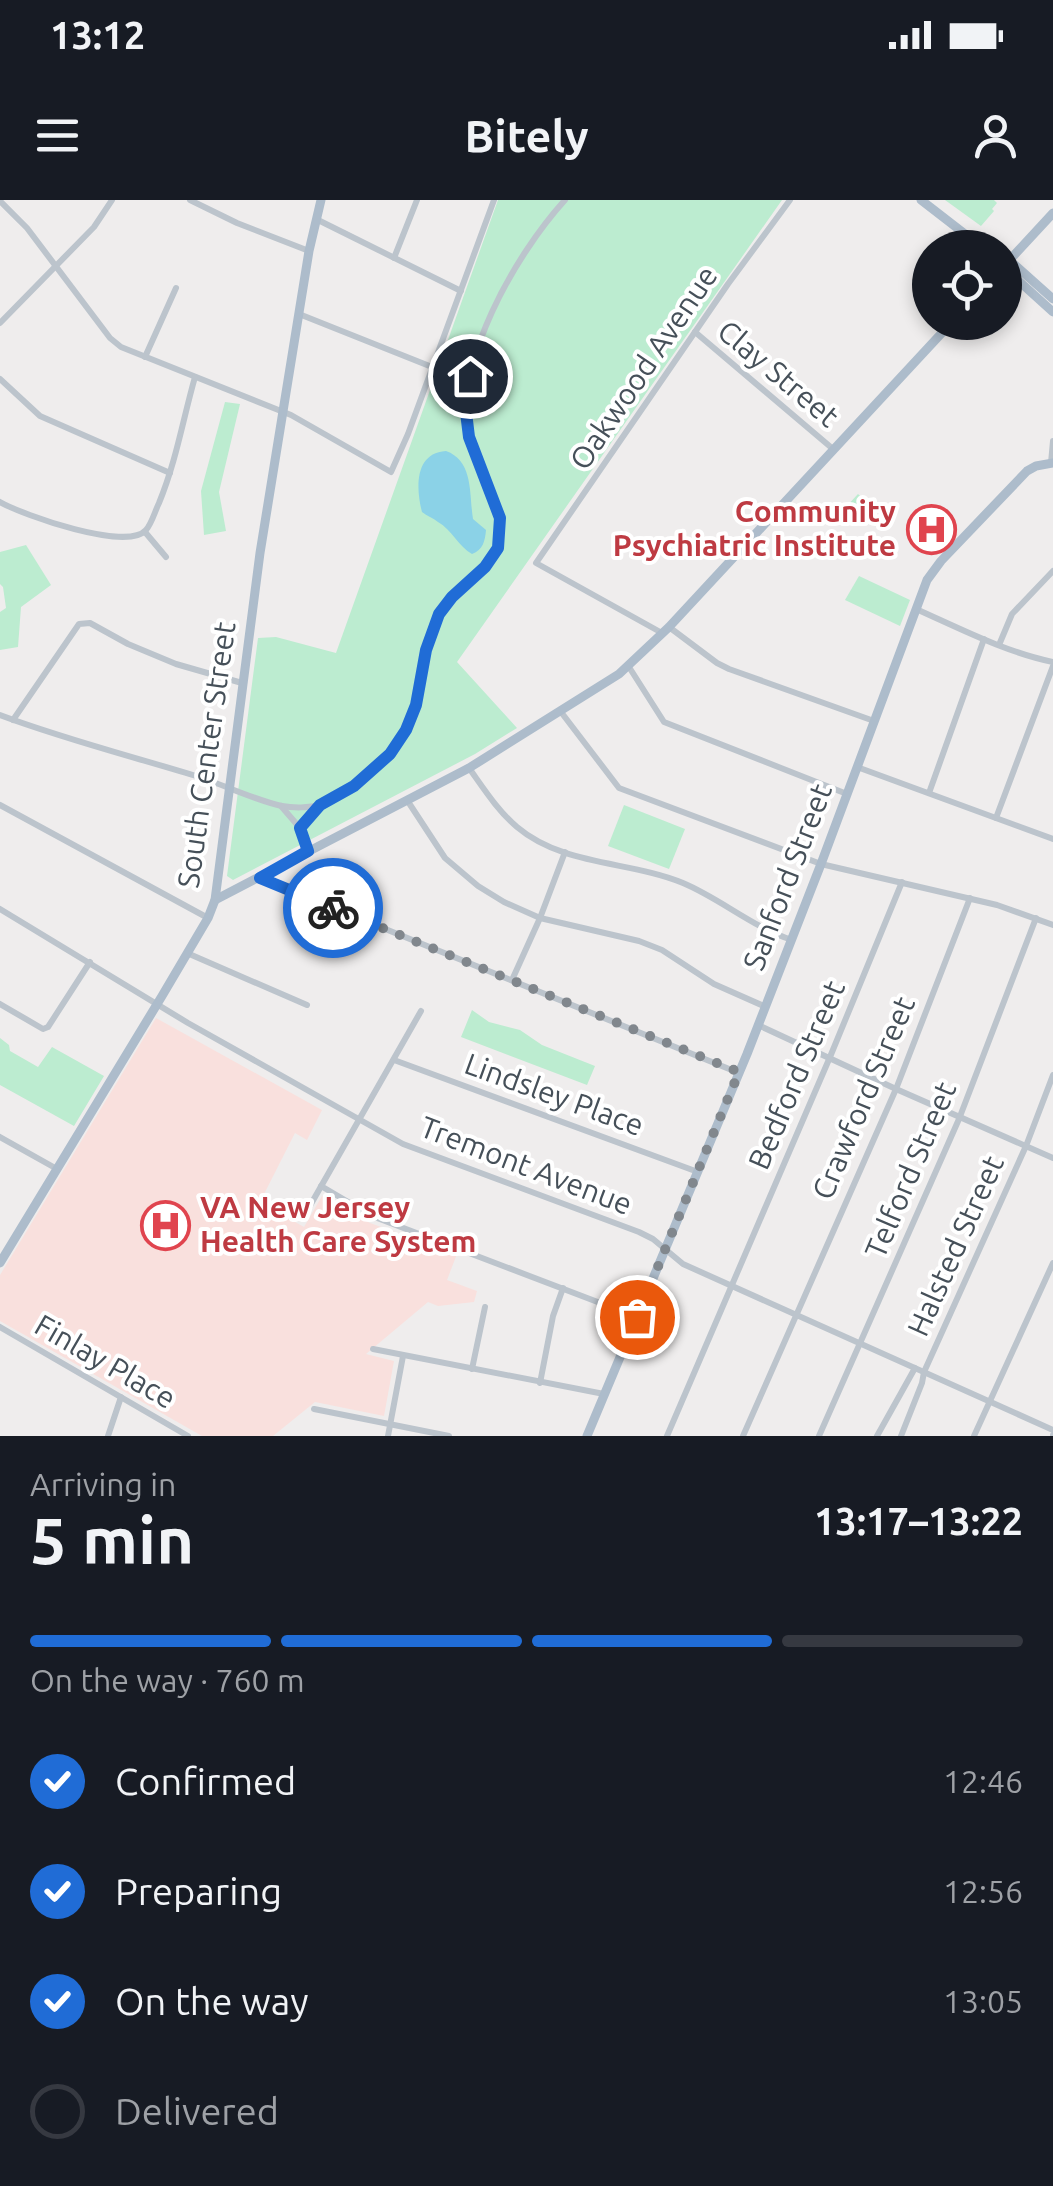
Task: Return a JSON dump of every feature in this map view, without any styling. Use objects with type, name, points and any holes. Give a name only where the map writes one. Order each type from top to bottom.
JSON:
[{"type":"main road","name":"South Center Street","points":[[0,1263],[208,918],[214,900],[283,412],[321,200]]},
{"type":"main road","points":[[921,200],[960,230]]},
{"type":"main road","points":[[1022,247],[1053,213]]},
{"type":"main road","points":[[1022,271],[1053,299]]},
{"type":"main road","points":[[1022,284],[1053,312]]},
{"type":"main road","points":[[214,900],[468,768],[629,667],[935,340]]},
{"type":"main road","name":"Sanford Street","points":[[587,1436],[766,1007],[927,580],[940,561],[1026,471],[1052,463]]},
{"type":"street","points":[[0,323],[94,226],[112,200]]},
{"type":"street","points":[[190,200],[237,224],[309,251]]},
{"type":"street","points":[[394,258],[417,200]]},
{"type":"street","points":[[0,201],[27,228],[110,338],[121,347],[291,415],[391,472],[494,200]]},
{"type":"street","points":[[0,715],[280,806],[320,805],[372,773],[406,730],[439,614],[498,548],[500,518],[469,437],[465,404],[470,376],[494,308],[523,258],[565,200]]},
{"type":"street","name":"Oakwood Avenue","points":[[666,631],[536,564],[790,200]]},
{"type":"street","points":[[316,219],[461,291]]},
{"type":"street","points":[[146,357],[176,288]]},
{"type":"street","points":[[299,314],[432,368]]},
{"type":"street","name":"Clay Street","points":[[695,332],[833,450]]},
{"type":"street","points":[[0,502],[21,513],[93,532],[136,538],[145,532],[170,473],[195,377]]},
{"type":"street","points":[[0,380],[40,416],[170,473]]},
{"type":"street","points":[[1052,463],[1053,441]]},
{"type":"street","points":[[145,532],[166,558]]},
{"type":"street","points":[[999,645],[1012,614],[1053,571]]},
{"type":"street","points":[[915,608],[1053,664],[996,818]]},
{"type":"street","points":[[13,720],[79,624],[90,623],[176,664],[242,683]]},
{"type":"street","points":[[666,631],[729,669],[874,721]]},
{"type":"street","points":[[929,794],[984,638]]},
{"type":"street","points":[[629,667],[664,722],[847,794]]},
{"type":"street","points":[[561,712],[619,788],[821,864],[970,898],[1053,924]]},
{"type":"street","points":[[857,767],[1053,839]]},
{"type":"street","points":[[468,768],[496,807],[542,844],[678,881],[704,892],[769,932],[792,940]]},
{"type":"street","points":[[407,800],[445,858],[504,902],[540,918],[662,950],[714,984],[766,1007]]},
{"type":"street","points":[[300,828],[320,805]]},
{"type":"street","points":[[0,806],[208,918]]},
{"type":"street","points":[[280,806],[300,828],[308,851]]},
{"type":"street","points":[[512,980],[565,852]]},
{"type":"street","points":[[260,878],[739,1072]]},
{"type":"street","name":"Bedford Street","points":[[667,1436],[902,882]]},
{"type":"street","name":"Crawford Street","points":[[743,1436],[896,1089],[970,898]]},
{"type":"street","name":"Tremont Avenue","points":[[0,909],[157,1004],[404,1144],[653,1238],[682,1264],[1053,1434]]},
{"type":"street","name":"Telford Street","points":[[819,1436],[960,1117],[1036,918]]},
{"type":"street","points":[[187,953],[306,1006]]},
{"type":"street","points":[[0,1004],[43,1028],[48,1027],[90,962]]},
{"type":"street","points":[[303,1218],[421,1010]]},
{"type":"street","points":[[758,1025],[1053,1158]]},
{"type":"street","name":"Lindsley Place","points":[[394,1060],[698,1172]]},
{"type":"street","name":"Halsted Street","points":[[901,1436],[924,1372],[1026,1146],[1053,1075]]},
{"type":"street","points":[[0,1137],[57,1169]]},
{"type":"street","points":[[320,1186],[372,1216],[637,1317]]},
{"type":"street","points":[[974,1436],[1053,1263]]},
{"type":"street","points":[[540,1383],[553,1316],[564,1288]]},
{"type":"street","points":[[472,1369],[484,1307]]},
{"type":"street","name":"Finlay Place","points":[[0,1327],[188,1436]]},
{"type":"street","points":[[373,1349],[604,1394]]},
{"type":"street","points":[[388,1436],[403,1356]]},
{"type":"street","points":[[878,1436],[914,1368]]},
{"type":"street","points":[[108,1436],[121,1398]]},
{"type":"street","points":[[314,1410],[448,1436]]},
{"type":"shaded area","name":"VA New Jersey Health Care System","points":[[156,1018],[322,1110],[307,1140],[295,1133],[260,1202],[304,1227],[322,1196],[370,1223],[457,1254],[447,1280],[477,1291],[474,1302],[438,1306],[428,1302],[366,1354],[394,1361],[384,1416],[315,1402],[273,1436],[202,1436],[0,1321],[0,1275]]},
{"type":"green space","points":[[498,200],[782,200],[457,662],[517,728],[475,754],[233,880],[227,876],[258,638],[276,637],[336,653]]},
{"type":"green space","points":[[945,200],[994,200],[997,203],[981,226]]},
{"type":"green space","points":[[225,402],[240,404],[219,492],[226,531],[204,535],[201,491]]},
{"type":"green space","points":[[858,494],[874,509],[861,523],[845,508]]},
{"type":"green space","points":[[26,545],[51,585],[21,607],[18,647],[0,650],[0,612],[6,608],[0,584],[0,552]]},
{"type":"green space","points":[[859,576],[910,600],[900,626],[845,600]]},
{"type":"green space","points":[[624,805],[685,829],[669,869],[608,846]]},
{"type":"green space","points":[[472,1010],[489,1022],[520,1030],[542,1045],[595,1066],[587,1085],[461,1037]]},
{"type":"green space","points":[[0,1038],[10,1051],[38,1067],[52,1047],[104,1076],[74,1126],[0,1085]]},
{"type":"water","points":[[446,451],[466,471],[473,519],[486,530],[483,545],[472,554],[443,525],[422,512],[419,483],[423,465],[436,453]]},
{"type":"way so far","points":[[333,908],[739,1072],[637,1317]]},
{"type":"place","name":"Community Psychiatric Institute","points":[[931,529]]},
{"type":"place","name":"VA New Jersey Health Care System","points":[[165,1225]]},
{"type":"route","points":[[333,908],[260,878],[308,851],[300,828],[320,805],[372,773],[390,754],[416,705],[426,650],[439,614],[498,548],[500,518],[469,437],[465,404],[470,376]]}]
